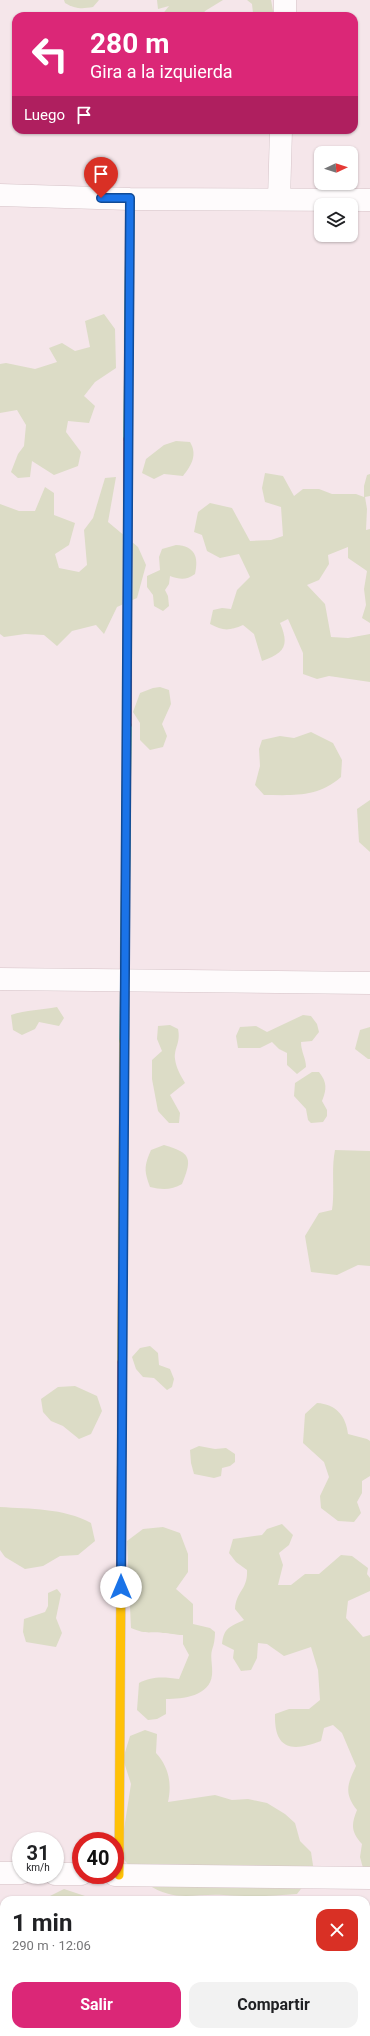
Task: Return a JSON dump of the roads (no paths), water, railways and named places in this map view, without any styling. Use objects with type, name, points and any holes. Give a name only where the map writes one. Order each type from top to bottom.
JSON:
[{"type":"street","points":[[285,0],[285,12]]},
{"type":"street","points":[[279,199],[281,134]]},
{"type":"street","points":[[0,195],[130,198],[370,200]]},
{"type":"street","points":[[117,1832],[130,198]]},
{"type":"street","points":[[0,979],[370,983]]},
{"type":"street","points":[[0,1873],[12,1873]]},
{"type":"street","points":[[124,1875],[370,1878]]}]
